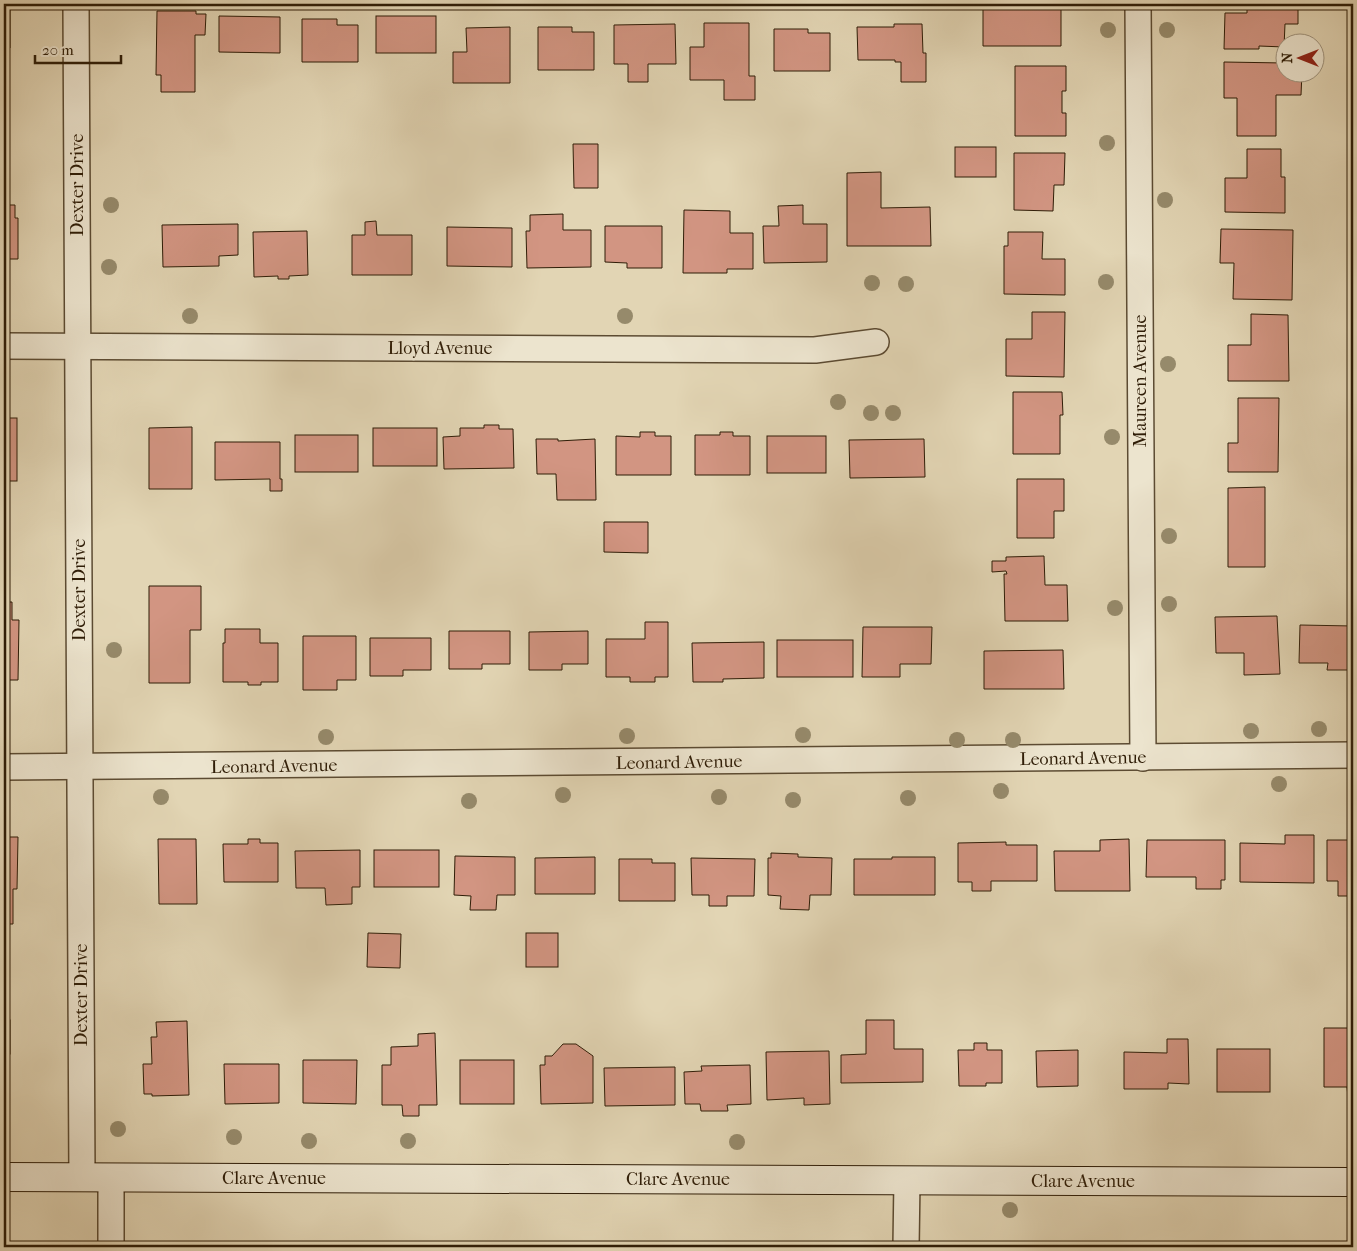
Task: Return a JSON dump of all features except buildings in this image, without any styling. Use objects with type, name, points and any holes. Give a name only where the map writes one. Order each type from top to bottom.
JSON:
[{"type":"street","name":"Dexter Drive","points":[[76,4],[82,1177]]},
{"type":"street","name":"Maureen Avenue","points":[[1138,4],[1143,758]]},
{"type":"street","name":"Lloyd Avenue","points":[[4,346],[815,350],[876,342]]},
{"type":"street","name":"Leonard Avenue","points":[[4,767],[80,768],[1353,755]]},
{"type":"street","name":"Clare Avenue","points":[[4,1177],[1353,1182]]},
{"type":"street","points":[[112,1177],[112,1247]]},
{"type":"street","points":[[906,1247],[907,1180]]}]
